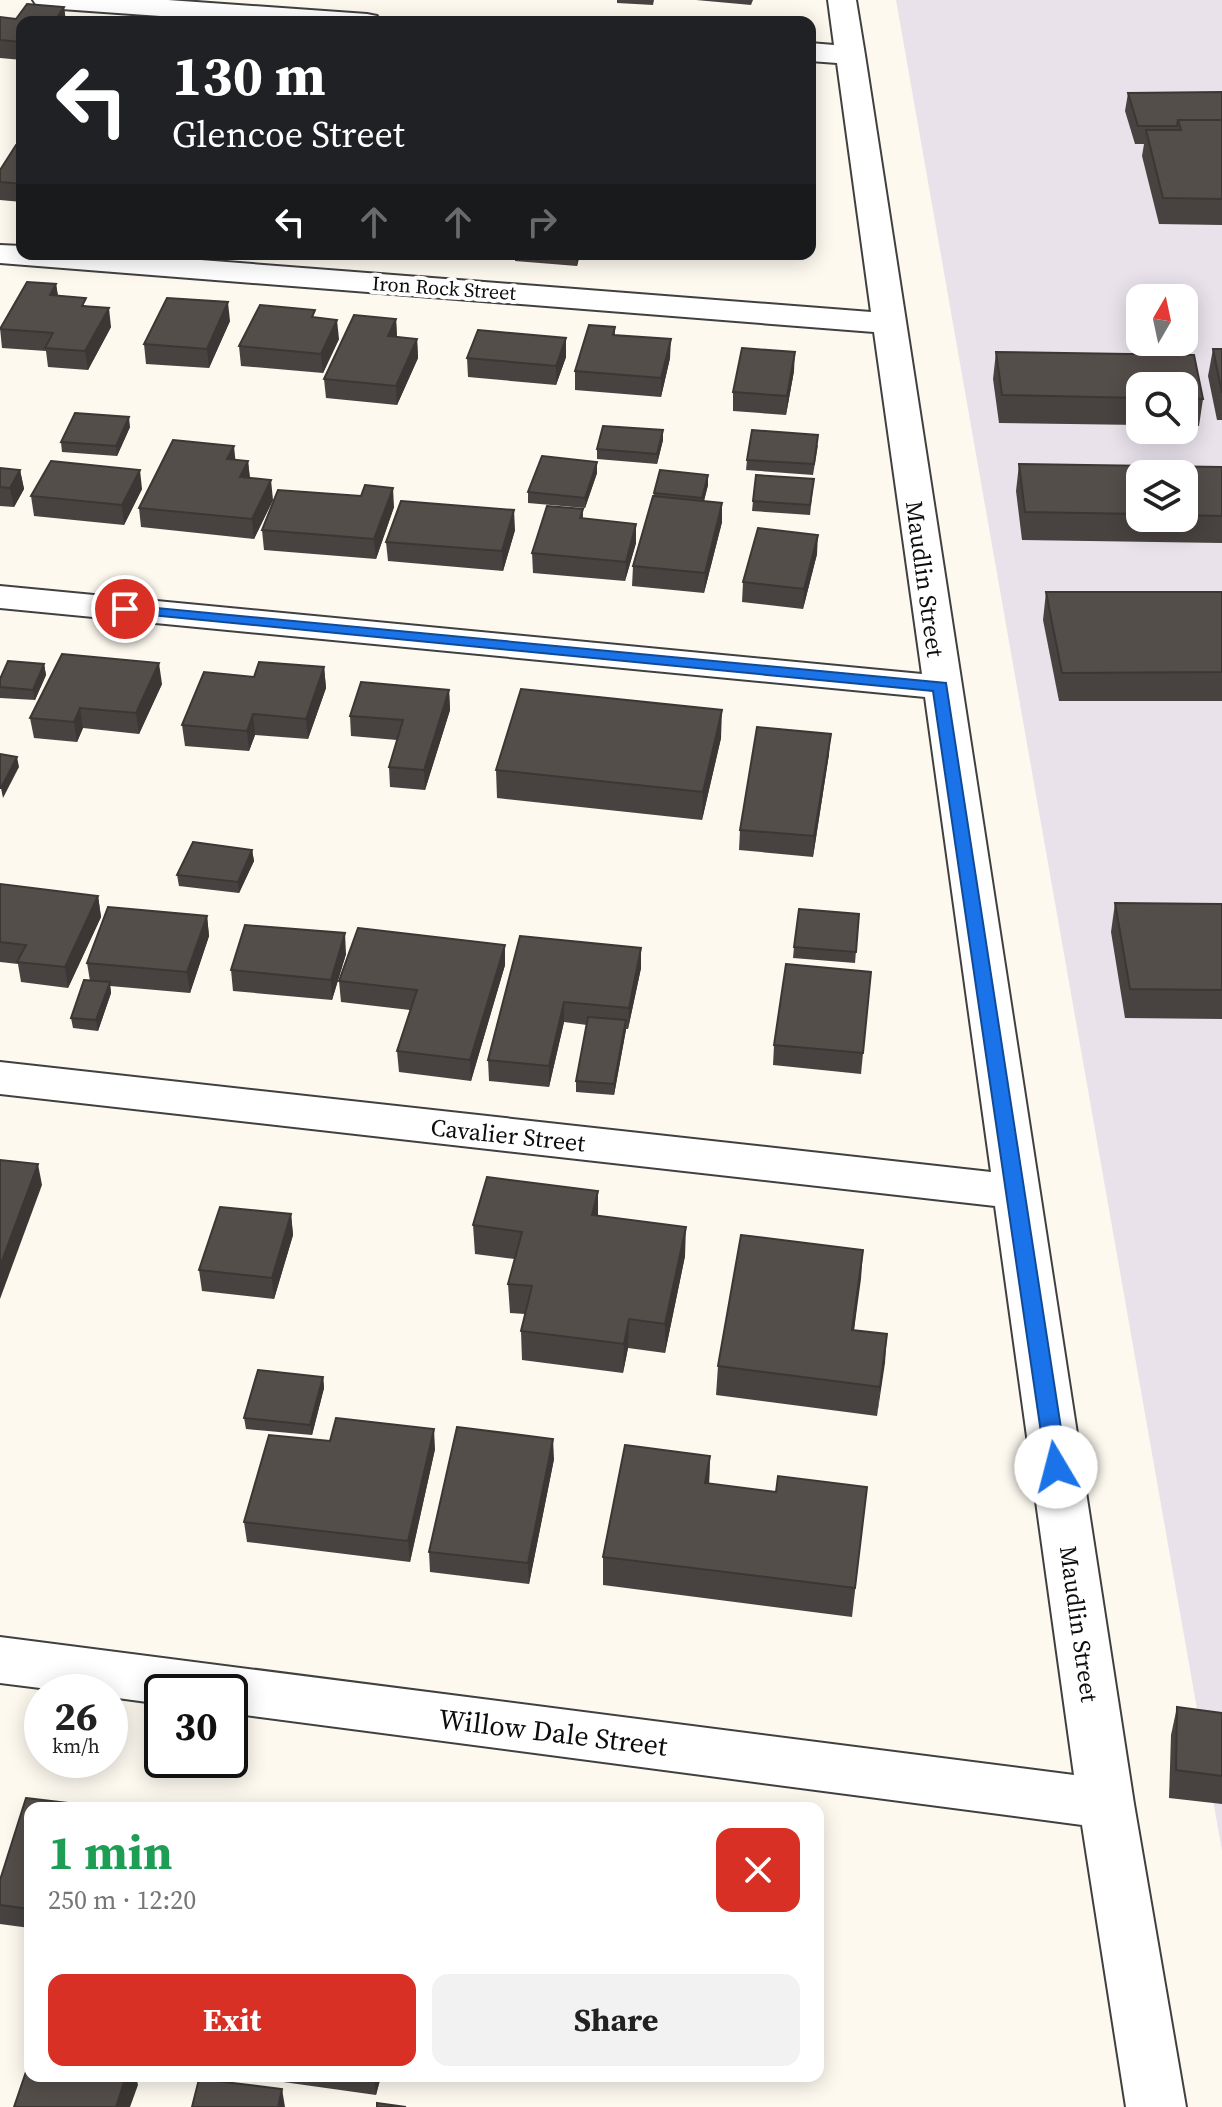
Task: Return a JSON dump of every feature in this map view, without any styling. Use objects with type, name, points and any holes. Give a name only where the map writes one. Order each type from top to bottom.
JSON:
[{"type":"street","points":[[47,0],[280,16]]},
{"type":"street","name":"Maudlin Street","points":[[842,0],[830,54],[888,323],[1106,1804],[1156,2107]]},
{"type":"street","name":"Iron Rock Street","points":[[77,260],[888,323]]},
{"type":"street","points":[[0,597],[941,687]]},
{"type":"street","name":"Cavalier Street","points":[[0,1078],[1016,1192]]},
{"type":"street","name":"Willow Dale Street","points":[[0,1660],[1106,1804]]},
{"type":"shaded area","points":[[896,0],[1222,0],[1222,1851]]},
{"type":"building","points":[[27,4],[64,7],[58,16],[18,16]]},
{"type":"building","points":[[0,17],[16,19],[16,41],[0,40]]},
{"type":"building","points":[[1222,92],[1222,120],[1178,120],[1177,126],[1138,126],[1128,93]]},
{"type":"building","points":[[1178,120],[1222,120],[1222,199],[1163,198],[1146,130],[1181,130]]},
{"type":"building","points":[[16,145],[16,183],[0,182],[0,170]]},
{"type":"building","points":[[27,282],[56,284],[50,295],[86,298],[82,306],[109,308],[85,351],[45,348],[53,333],[0,329]]},
{"type":"building","points":[[167,298],[228,302],[207,349],[144,344]]},
{"type":"building","points":[[260,305],[315,310],[312,317],[337,320],[321,354],[239,346]]},
{"type":"building","points":[[354,315],[396,319],[388,336],[417,339],[396,386],[324,379]]},
{"type":"building","points":[[589,325],[615,327],[613,335],[671,339],[661,378],[575,371]]},
{"type":"building","points":[[478,330],[566,338],[556,366],[467,358]]},
{"type":"building","points":[[742,348],[795,352],[787,396],[733,392]]},
{"type":"building","points":[[1213,349],[1222,349],[1222,393]]},
{"type":"building","points":[[996,352],[1194,356],[1197,372],[1126,372],[1126,398],[1002,395]]},
{"type":"building","points":[[1198,375],[1203,399],[1198,399]]},
{"type":"building","points":[[75,413],[129,417],[116,446],[61,442]]},
{"type":"building","points":[[603,426],[663,430],[657,454],[597,449]]},
{"type":"building","points":[[752,430],[818,435],[814,464],[747,460]]},
{"type":"building","points":[[173,440],[234,446],[227,459],[248,461],[240,477],[271,480],[252,519],[139,508]]},
{"type":"building","points":[[542,456],[597,462],[585,498],[528,492]]},
{"type":"building","points":[[51,461],[140,470],[122,505],[31,496]]},
{"type":"building","points":[[1019,464],[1126,466],[1126,514],[1025,512]]},
{"type":"building","points":[[1198,467],[1222,467],[1222,516],[1198,515]]},
{"type":"building","points":[[0,468],[20,470],[10,488],[0,487]]},
{"type":"building","points":[[660,470],[708,475],[702,498],[654,493]]},
{"type":"building","points":[[756,475],[814,479],[810,505],[753,501]]},
{"type":"building","points":[[365,485],[393,488],[374,539],[262,530],[278,490],[361,496]]},
{"type":"building","points":[[653,496],[722,503],[705,573],[633,566]]},
{"type":"building","points":[[401,501],[514,510],[502,551],[386,542]]},
{"type":"building","points":[[547,506],[583,509],[580,518],[636,524],[626,562],[532,553]]},
{"type":"building","points":[[758,528],[818,535],[804,589],[743,582]]},
{"type":"building","points":[[1046,592],[1222,592],[1222,672],[1062,673]]},
{"type":"building","points":[[62,654],[159,663],[136,713],[80,708],[74,722],[30,718]]},
{"type":"building","points":[[8,661],[44,664],[33,690],[0,687]]},
{"type":"building","points":[[259,662],[324,667],[306,719],[253,714],[247,731],[182,725],[204,672],[254,677]]},
{"type":"building","points":[[361,682],[449,690],[424,770],[389,767],[403,720],[350,716]]},
{"type":"building","points":[[521,689],[722,710],[703,792],[496,770]]},
{"type":"building","points":[[757,727],[831,734],[814,836],[740,830]]},
{"type":"building","points":[[0,754],[17,757],[1,788],[0,788]]},
{"type":"building","points":[[193,842],[252,850],[238,882],[177,875]]},
{"type":"building","points":[[0,884],[98,896],[65,967],[17,962],[26,945],[0,942]]},
{"type":"building","points":[[1115,903],[1222,904],[1222,990],[1130,989]]},
{"type":"building","points":[[108,907],[207,916],[187,972],[87,963]]},
{"type":"building","points":[[799,909],[859,914],[856,952],[794,947]]},
{"type":"building","points":[[245,925],[345,933],[331,980],[231,970]]},
{"type":"building","points":[[358,928],[505,945],[470,1060],[397,1051],[417,990],[339,981]]},
{"type":"building","points":[[520,936],[641,948],[629,1008],[564,1002],[549,1066],[488,1060]]},
{"type":"building","points":[[786,964],[871,972],[863,1053],[774,1045]]},
{"type":"building","points":[[84,980],[110,982],[96,1020],[71,1018]]},
{"type":"building","points":[[588,1017],[626,1020],[614,1084],[576,1081]]},
{"type":"building","points":[[0,1160],[38,1164],[0,1266]]},
{"type":"building","points":[[487,1177],[598,1191],[592,1215],[686,1227],[665,1324],[629,1319],[624,1344],[521,1331],[532,1286],[508,1284],[522,1232],[473,1225]]},
{"type":"building","points":[[220,1207],[291,1214],[272,1278],[199,1270]]},
{"type":"building","points":[[741,1235],[863,1250],[852,1330],[887,1334],[880,1387],[718,1366]]},
{"type":"building","points":[[258,1370],[323,1377],[310,1425],[244,1418]]},
{"type":"building","points":[[336,1418],[434,1429],[408,1541],[244,1522],[269,1435],[330,1441]]},
{"type":"building","points":[[457,1427],[553,1439],[528,1563],[429,1552]]},
{"type":"building","points":[[625,1445],[710,1456],[705,1483],[776,1492],[778,1476],[867,1487],[855,1588],[603,1557]]},
{"type":"building","points":[[1177,1707],[1222,1713],[1222,1776],[1176,1770]]},
{"type":"building","points":[[26,1798],[60,1802],[25,1802]]},
{"type":"building","points":[[24,1804],[24,1908],[0,1905],[0,1880]]},
{"type":"building","points":[[24,2078],[24,2082],[124,2082],[116,2107],[14,2107]]},
{"type":"building","points":[[198,2082],[282,2089],[278,2107],[192,2107]]},
{"type":"building","points":[[377,2103],[406,2107],[377,2107]]},
{"type":"route","points":[[125,609],[941,687],[1056,1467]]}]
